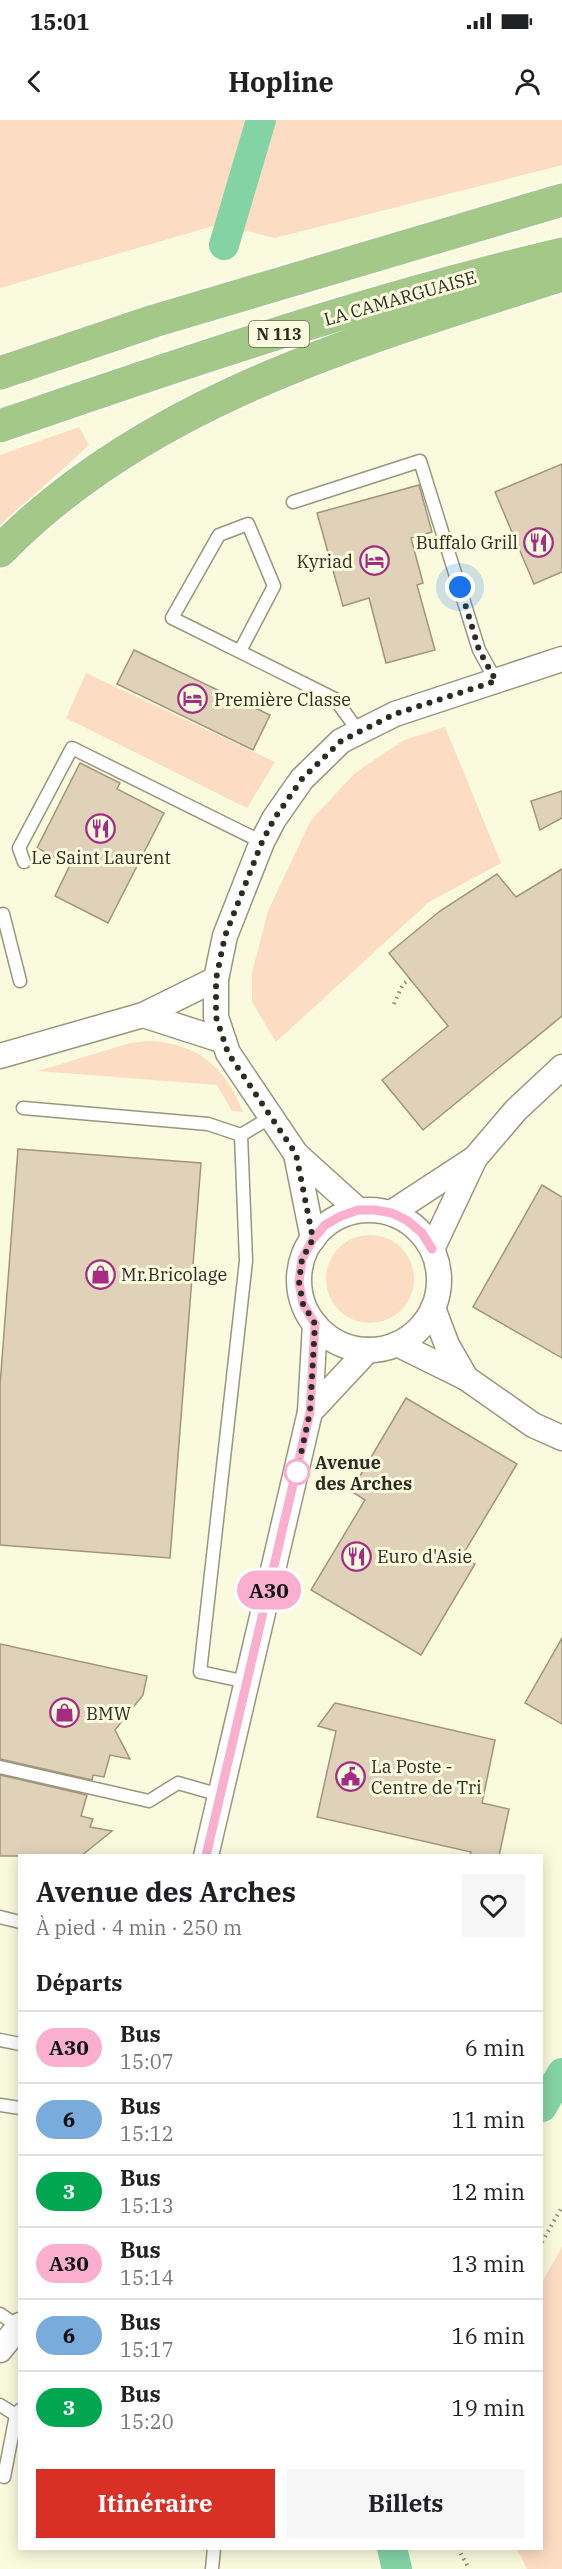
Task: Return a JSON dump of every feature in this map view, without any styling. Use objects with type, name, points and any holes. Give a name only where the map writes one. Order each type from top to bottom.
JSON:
[{"type":"highway","name":"N 113","points":[[0,373],[154,321],[562,200]]},
{"type":"highway","name":"LA CAMARGUAISE","points":[[0,426],[196,359],[501,268],[562,254]]},
{"type":"highway","points":[[0,551],[31,519],[131,447],[236,390],[376,336],[562,275]]},
{"type":"street","points":[[358,1210],[296,1154],[228,1053],[216,1017],[216,979],[225,936],[262,842],[274,819],[302,779],[341,741],[395,714],[562,659]]},
{"type":"street","points":[[0,1056],[143,1015],[216,979]]},
{"type":"street","points":[[143,1015],[224,1041]]},
{"type":"street","points":[[432,1249],[475,1158],[516,1110],[562,1067]]},
{"type":"street","points":[[296,1154],[313,1239]]},
{"type":"street","points":[[392,1213],[475,1158]]},
{"type":"street","points":[[358,1210],[392,1213],[415,1227],[432,1249],[438,1268],[439,1288],[433,1308],[424,1323],[412,1335],[397,1344],[368,1350],[348,1346],[338,1342],[315,1324],[303,1304],[299,1282],[302,1259],[313,1239],[325,1225],[341,1216],[358,1210]]},
{"type":"street","points":[[433,1308],[447,1345],[466,1378]]},
{"type":"street","points":[[206,1854],[310,1412],[315,1324]]},
{"type":"street","points":[[397,1344],[466,1378],[533,1425],[562,1438]]},
{"type":"street","points":[[310,1412],[368,1350]]},
{"type":"street","points":[[0,2349],[13,2322]]},
{"type":"lane","points":[[293,502],[420,461],[479,650],[496,681]]},
{"type":"lane","points":[[240,651],[274,586],[248,524],[219,536],[172,618],[335,699],[359,732]]},
{"type":"lane","points":[[24,862],[19,848],[72,748],[262,842]]},
{"type":"lane","points":[[3,914],[20,981]]},
{"type":"lane","points":[[23,1108],[208,1124],[240,1135],[271,1117]]},
{"type":"lane","points":[[240,1135],[246,1261],[200,1672],[247,1682]]},
{"type":"lane","points":[[0,1767],[149,1801],[178,1783],[220,1795]]},
{"type":"lane","points":[[0,1917],[18,1922]]},
{"type":"lane","points":[[0,2040],[18,2044]]},
{"type":"lane","points":[[0,2105],[18,2108]]},
{"type":"lane","points":[[0,2405],[18,2412],[4,2476]]},
{"type":"lane","points":[[212,2569],[214,2550]]},
{"type":"path","points":[[394,1004],[403,984],[410,979]]},
{"type":"path","points":[[543,2240],[562,2207]]},
{"type":"path","points":[[459,2550],[469,2569]]},
{"type":"shaded area","points":[[0,120],[562,120],[562,165],[275,238],[220,224],[0,288]]},
{"type":"shaded area","points":[[79,427],[89,445],[0,526],[0,455]]},
{"type":"shaded area","points":[[86,673],[275,762],[247,808],[66,718]]},
{"type":"shaded area","points":[[445,727],[501,863],[429,902],[276,1042],[252,1002],[252,973],[268,911],[311,820],[355,773],[404,740]]},
{"type":"shaded area","points":[[148,1041],[181,1046],[207,1060],[227,1082],[243,1112],[232,1111],[217,1085],[38,1071],[130,1043]]},
{"type":"shaded area","points":[[370,1235],[387,1238],[401,1248],[411,1262],[414,1279],[411,1296],[401,1310],[387,1320],[370,1323],[353,1320],[339,1310],[329,1296],[326,1279],[329,1262],[339,1248],[353,1238]]},
{"type":"shaded area","points":[[562,2247],[562,2569],[527,2569],[518,2550],[543,2550],[543,2280]]},
{"type":"building","name":"Buffalo Grill","points":[[562,464],[562,572],[534,584],[495,492]]},
{"type":"building","name":"Kyriad","points":[[419,485],[432,532],[411,538],[423,583],[417,585],[435,650],[386,663],[369,598],[343,606],[317,513]]},
{"type":"building","name":"Première Classe","points":[[134,650],[270,715],[253,750],[117,684]]},
{"type":"building","name":"Le Saint Laurent","points":[[80,763],[120,783],[117,789],[164,813],[108,923],[55,896],[70,865],[37,848]]},
{"type":"building","points":[[562,791],[562,818],[540,830],[531,801]]},
{"type":"building","points":[[562,869],[562,1016],[423,1130],[382,1080],[448,1026],[389,953],[440,911],[497,874],[516,897]]},
{"type":"building","name":"Mr.Bricolage","points":[[18,1149],[201,1163],[170,1558],[0,1545],[0,1385]]},
{"type":"building","points":[[542,1185],[562,1197],[562,1358],[473,1307]]},
{"type":"building","points":[[406,1398],[517,1464],[462,1556],[475,1564],[421,1655],[311,1590],[365,1500],[351,1491]]},
{"type":"building","points":[[562,1638],[562,1724],[525,1703]]},
{"type":"building","name":"BMW","points":[[0,1644],[147,1676],[143,1695],[115,1730],[130,1759],[110,1755],[104,1777],[93,1775],[92,1780],[0,1759]]},
{"type":"building","points":[[335,1703],[495,1740],[482,1803],[509,1809],[499,1854],[470,1854],[471,1852],[317,1817],[336,1731],[318,1726]]},
{"type":"building","points":[[0,1775],[87,1795],[81,1816],[93,1819],[90,1827],[112,1831],[83,1854],[0,1856]]},
{"type":"waterway","points":[[224,245],[261,120]]},
{"type":"waterway","points":[[543,2105],[562,2073]]},
{"type":"waterway","points":[[392,2550],[397,2569]]},
{"type":"bus line","name":"A30","points":[[206,1854],[310,1412],[315,1324],[303,1304],[299,1282],[302,1259],[313,1239],[325,1225],[358,1210],[392,1213],[408,1221],[422,1233],[432,1249]]},
{"type":"place","name":"Buffalo Grill","points":[[539,542]]},
{"type":"place","name":"Kyriad","points":[[374,561]]},
{"type":"place","name":"Première Classe","points":[[193,699]]},
{"type":"place","name":"Le Saint Laurent","points":[[101,828]]},
{"type":"place","name":"Mr.Bricolage","points":[[100,1274]]},
{"type":"place","name":"Avenue des Arches","points":[[297,1472]]},
{"type":"place","name":"Euro d'Asie","points":[[356,1556]]},
{"type":"place","name":"BMW","points":[[65,1713]]},
{"type":"place","name":"La Poste - Centre de Tri","points":[[350,1776]]},
{"type":"route","points":[[297,1472],[310,1412],[315,1324],[303,1304],[299,1282],[302,1259],[313,1239],[296,1154],[228,1053],[216,1017],[216,979],[225,936],[262,842],[274,819],[302,779],[341,741],[395,714],[496,681],[479,650],[460,587]]}]
